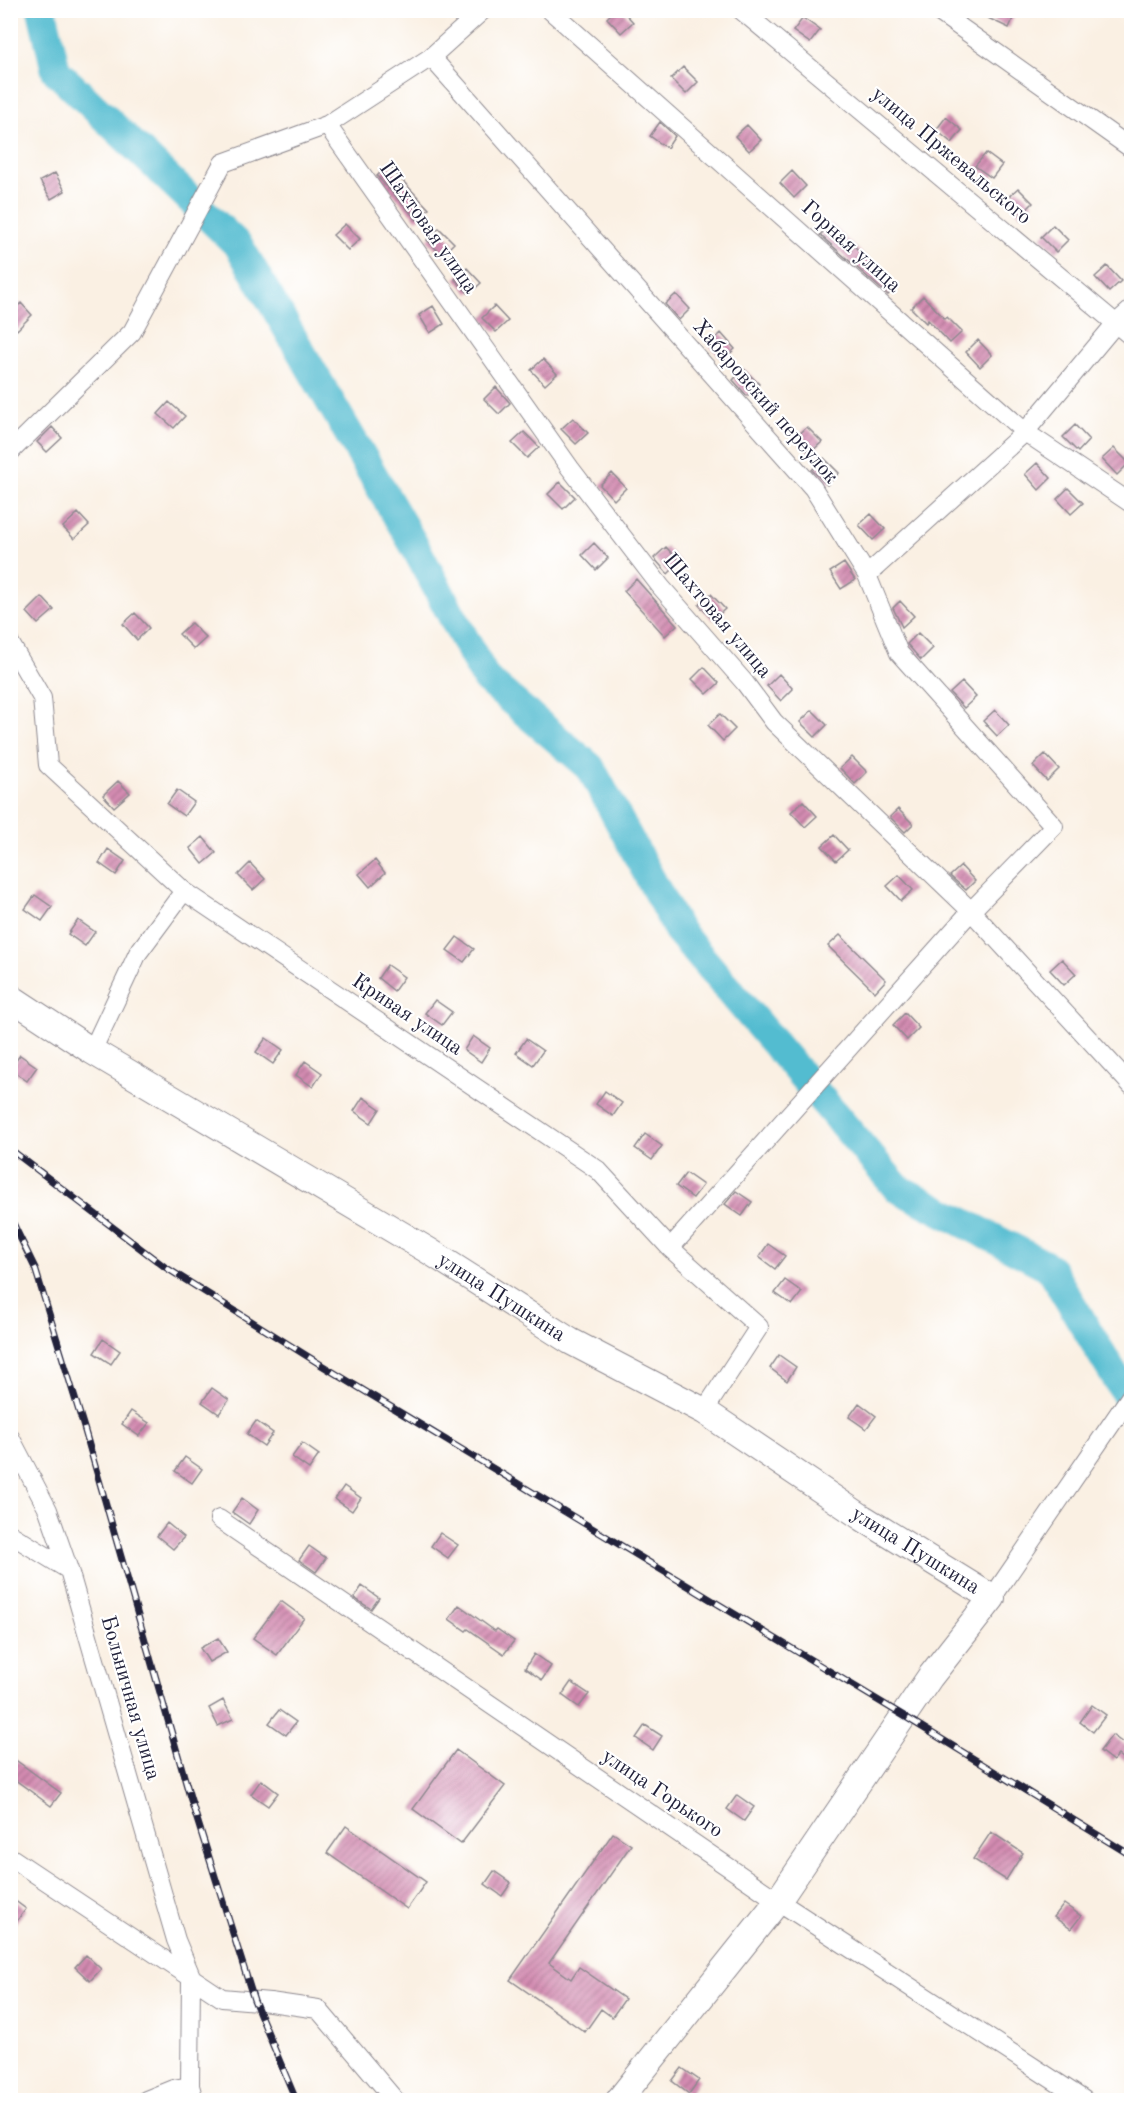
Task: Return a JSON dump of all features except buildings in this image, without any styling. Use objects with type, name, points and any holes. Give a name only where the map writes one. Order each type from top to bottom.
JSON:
[{"type":"main road","name":"улица Пушкина","points":[[10,997],[92,1051],[429,1251],[570,1341],[704,1411],[863,1518],[992,1599]]},
{"type":"main road","points":[[620,2100],[778,1900],[930,1677],[992,1599]]},
{"type":"street","points":[[10,452],[132,332],[223,163],[327,125],[431,57],[483,10]]},
{"type":"street","name":"Горная улица","points":[[550,10],[1024,432],[1131,504]]},
{"type":"street","name":"улица Пржевальского","points":[[741,10],[1131,337]]},
{"type":"street","points":[[936,10],[1131,149]]},
{"type":"street","name":"Хабаровский переулок","points":[[431,57],[813,488],[867,575],[899,653],[1054,826],[971,911]]},
{"type":"street","name":"Шахтовая улица","points":[[327,125],[570,468],[661,587],[745,683],[774,723],[971,911],[1131,1086]]},
{"type":"street","points":[[867,575],[1024,432],[1116,323],[1131,309]]},
{"type":"street","name":"Кривая улица","points":[[10,643],[42,698],[48,765],[184,891],[598,1170],[670,1248],[759,1327],[704,1411]]},
{"type":"street","points":[[92,1051],[138,953],[184,891]]},
{"type":"street","points":[[670,1248],[971,911]]},
{"type":"street","points":[[992,1599],[1131,1394]]},
{"type":"street","name":"Больничная улица","points":[[10,1437],[48,1510],[69,1570],[176,1940],[191,1976]]},
{"type":"street","name":"улица Горького","points":[[219,1519],[778,1900],[1084,2100]]},
{"type":"street","points":[[10,1534],[69,1570]]},
{"type":"street","points":[[10,1857],[222,1998],[270,2001],[318,2010],[395,2100]]},
{"type":"street","points":[[147,2100],[173,2090],[192,2093],[191,1976]]},
{"type":"waterway","points":[[42,10],[56,71],[239,246],[414,545],[486,679],[590,767],[678,930],[897,1188],[1049,1267],[1132,1404]]},
{"type":"railway","points":[[10,1149],[165,1267],[323,1366],[1132,1856]]},
{"type":"railway","points":[[10,1217],[35,1268],[85,1431],[190,1797],[254,2000],[296,2100]]}]
